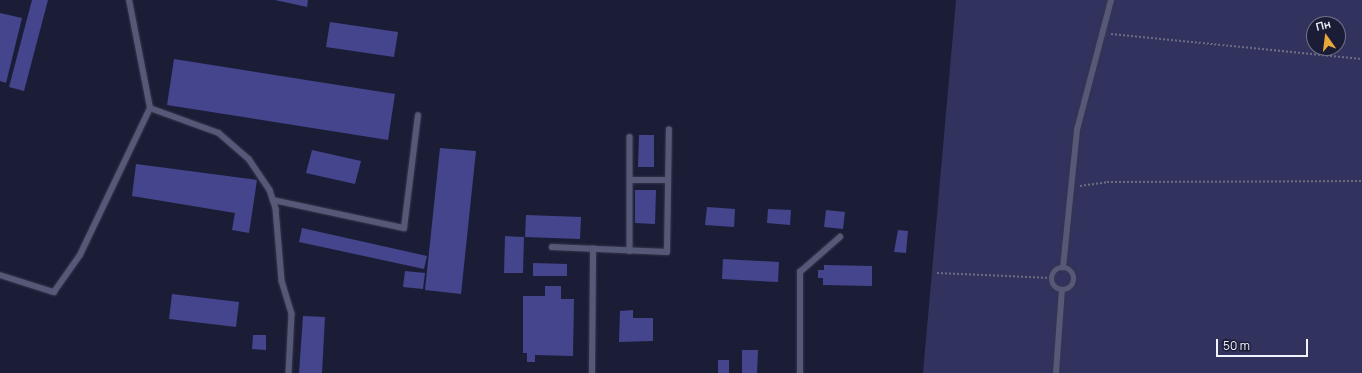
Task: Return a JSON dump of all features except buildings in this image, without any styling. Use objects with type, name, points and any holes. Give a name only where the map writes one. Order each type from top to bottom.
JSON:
[{"type":"lane","points":[[0,275],[54,292],[80,255],[150,108],[130,0]]},
{"type":"lane","points":[[1063,268],[1077,130],[1111,0]]},
{"type":"lane","points":[[150,108],[219,133],[249,159],[273,200],[282,281],[292,314],[289,373]]},
{"type":"lane","points":[[273,200],[404,228],[418,116]]},
{"type":"lane","points":[[552,247],[667,252],[669,130]]},
{"type":"lane","points":[[630,137],[630,251]]},
{"type":"lane","points":[[630,180],[668,180]]},
{"type":"lane","points":[[800,373],[800,272],[840,237]]},
{"type":"lane","points":[[592,373],[593,249]]},
{"type":"lane","points":[[1063,268],[1071,271],[1074,279],[1071,287],[1062,290],[1054,287],[1051,278],[1055,270],[1063,268]]},
{"type":"lane","points":[[1056,373],[1062,290]]},
{"type":"path","points":[[1102,33],[1362,59]]},
{"type":"path","points":[[1071,187],[1107,182],[1362,181]]},
{"type":"path","points":[[937,273],[1051,278]]},
{"type":"shaded area","points":[[956,0],[1362,0],[1362,373],[923,373]]}]
